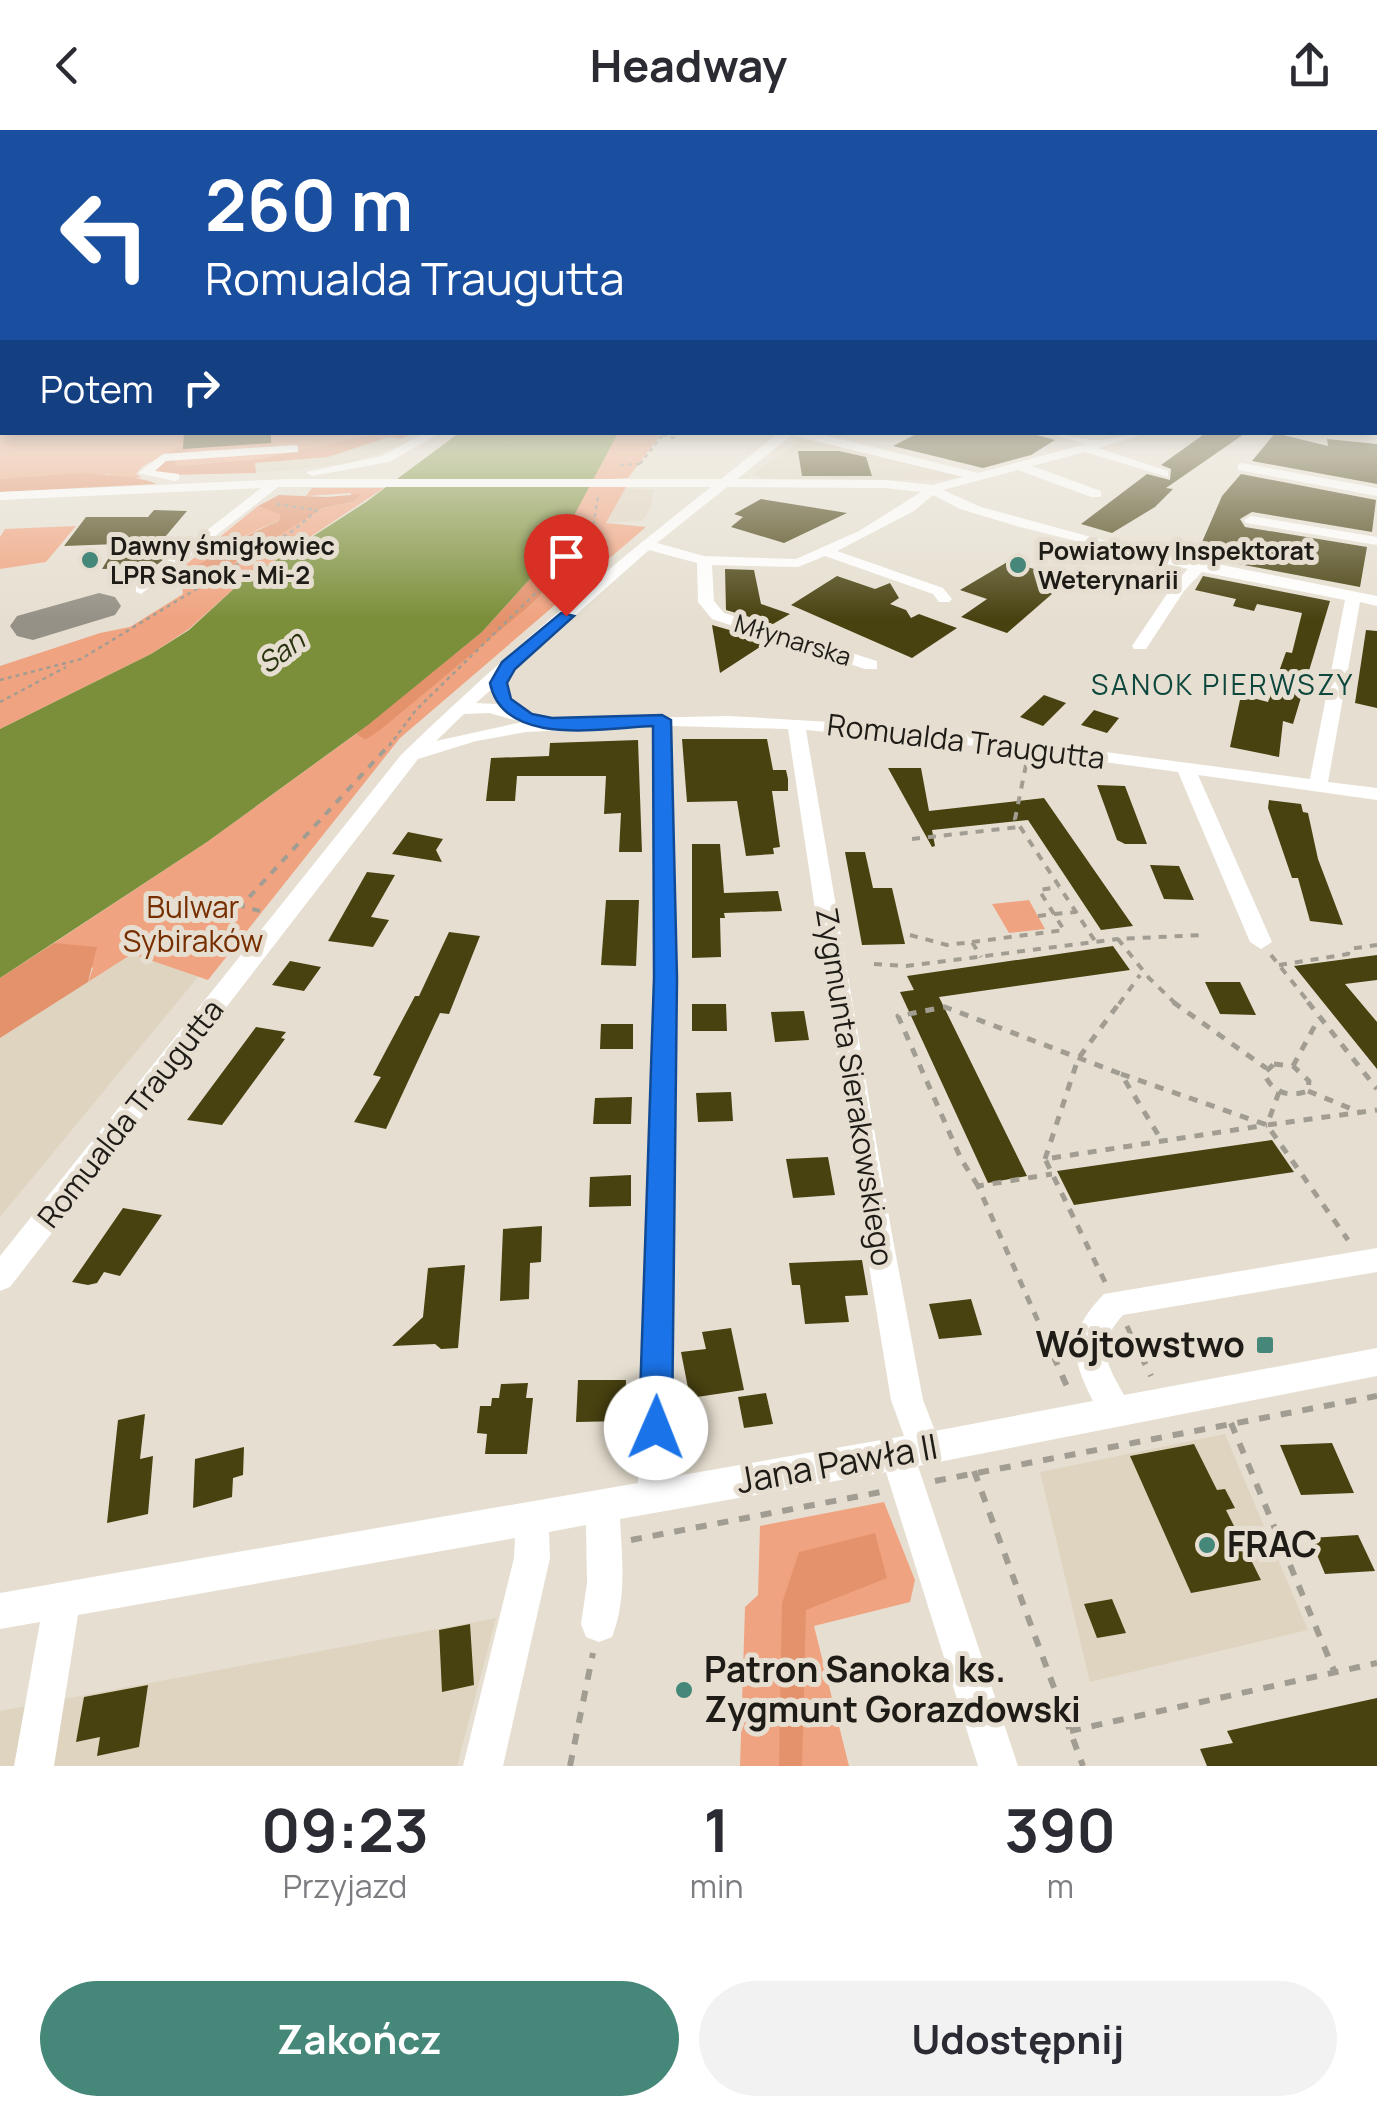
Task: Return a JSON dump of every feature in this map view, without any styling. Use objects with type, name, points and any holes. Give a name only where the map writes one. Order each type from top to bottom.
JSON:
[{"type":"street","points":[[152,466],[144,473],[245,478],[256,486]]},
{"type":"street","points":[[141,589],[293,476],[339,466]]},
{"type":"street","points":[[456,712],[646,545],[745,466]]},
{"type":"street","points":[[939,466],[982,478]]},
{"type":"street","points":[[1144,466],[1164,474]]},
{"type":"street","points":[[0,496],[281,484],[723,482],[885,484],[932,489],[1022,467],[1096,494]]},
{"type":"street","points":[[1242,467],[1377,492]]},
{"type":"street","points":[[173,488],[217,478]]},
{"type":"street","points":[[646,545],[704,560],[784,565],[826,552],[909,508],[932,489]]},
{"type":"street","points":[[932,489],[953,502],[1196,568],[1377,601]]},
{"type":"street","points":[[1250,520],[1377,541]]},
{"type":"street","points":[[826,552],[938,591],[944,600]]},
{"type":"street","name":"Młynarska","points":[[704,560],[706,602],[718,616],[870,664]]},
{"type":"street","points":[[1140,646],[1196,568]]},
{"type":"street","points":[[1318,787],[1353,596]]},
{"type":"street","points":[[508,666],[498,683],[499,693],[502,701],[526,718]]},
{"type":"street","name":"Romualda Traugutta","points":[[0,1278],[408,760],[456,712],[490,708],[552,724]]},
{"type":"street","name":"Romualda Traugutta","points":[[456,712],[471,728],[498,730]]},
{"type":"street","points":[[654,1498],[666,978],[662,720]]},
{"type":"street","name":"Romualda Traugutta","points":[[408,760],[454,739],[552,724],[662,720],[796,723],[860,726],[1377,794]]},
{"type":"street","name":"Zygmunta Sierakowskiego","points":[[796,723],[907,1400],[910,1463],[998,1766]]},
{"type":"street","points":[[1186,770],[1261,942]]},
{"type":"street","points":[[1116,1412],[1093,1366],[1087,1340],[1095,1320],[1115,1304],[1370,1261]]},
{"type":"street","name":"Jana Pawła II","points":[[0,1611],[654,1498],[910,1463],[1116,1412],[1377,1362]]},
{"type":"street","points":[[599,1624],[606,1545],[603,1507]]},
{"type":"street","points":[[483,1766],[532,1558],[532,1519]]},
{"type":"street","points":[[34,1766],[62,1600]]},
{"type":"path","points":[[614,471],[619,466]]},
{"type":"path","points":[[269,913],[241,906],[384,752],[416,710],[591,539],[600,494]]},
{"type":"path","points":[[0,702],[82,659],[294,530],[317,510],[256,502]]},
{"type":"path","points":[[0,680],[82,659]]},
{"type":"path","points":[[1028,748],[1016,819],[1095,941]]},
{"type":"path","points":[[912,839],[1019,827]]},
{"type":"path","points":[[910,934],[947,945],[1064,930],[1038,890],[1059,887]]},
{"type":"path","points":[[1038,916],[1076,912]]},
{"type":"path","points":[[874,964],[906,966],[1095,941],[1204,935]]},
{"type":"path","points":[[1118,939],[1140,974],[1194,1022],[1266,1068]]},
{"type":"path","points":[[972,942],[981,957]]},
{"type":"path","points":[[1261,942],[1377,1088]]},
{"type":"path","points":[[1279,965],[1377,946]]},
{"type":"path","points":[[1140,974],[1078,1059],[1045,1160],[1152,1376]]},
{"type":"path","points":[[1069,1391],[898,1016],[946,1008],[1266,1125],[1370,1261]]},
{"type":"path","points":[[1293,1066],[1320,1016]]},
{"type":"path","points":[[1266,1068],[1274,1064],[1293,1066],[1309,1080],[1308,1090]]},
{"type":"path","points":[[1266,1068],[1264,1078],[1279,1092],[1292,1096],[1308,1090],[1360,1112]]},
{"type":"path","points":[[1121,1074],[1162,1141]]},
{"type":"path","points":[[1266,1125],[1279,1092]]},
{"type":"path","points":[[1045,1160],[1377,1110]]},
{"type":"path","points":[[978,1186],[1052,1174]]},
{"type":"path","points":[[606,1545],[910,1463],[974,1472],[1377,1396]]},
{"type":"path","points":[[1230,1423],[1336,1672]]},
{"type":"path","points":[[974,1472],[1083,1766]]},
{"type":"path","points":[[570,1766],[599,1624]]},
{"type":"path","points":[[1070,1731],[1377,1663]]},
{"type":"shaded area","points":[[255,466],[325,466],[256,473]]},
{"type":"shaded area","points":[[255,466],[256,473],[167,475],[157,474],[152,468]]},
{"type":"shaded area","points":[[764,466],[933,466],[969,475],[945,480],[763,479],[753,474]]},
{"type":"shaded area","points":[[83,473],[156,484],[0,492],[0,479]]},
{"type":"shaded area","points":[[625,488],[654,490],[651,508],[642,521],[605,523]]},
{"type":"shaded area","points":[[362,494],[352,502],[323,508],[207,580],[198,574],[196,566],[216,555],[229,554],[229,544],[278,521],[281,515],[258,506],[279,495]]},
{"type":"shaded area","points":[[555,551],[580,551],[532,604],[380,730],[365,740],[356,734],[482,632]]},
{"type":"shaded area","points":[[54,943],[97,947],[88,982],[0,1038],[0,978]]},
{"type":"shaded area","points":[[132,954],[198,977],[0,1217],[0,1038]]},
{"type":"shaded area","points":[[1225,1434],[1308,1630],[1090,1682],[1040,1472]]},
{"type":"shaded area","points":[[875,1533],[887,1578],[806,1610],[802,1766],[779,1766],[782,1603],[799,1552]]},
{"type":"shaded area","points":[[496,1618],[457,1766],[0,1766],[0,1711]]},
{"type":"green space","points":[[0,466],[143,466],[136,474],[142,477],[127,480],[109,474],[0,479]]},
{"type":"green space","points":[[599,466],[637,466],[628,478],[591,480]]},
{"type":"green space","name":"Bulwar Sybiraków","points":[[588,485],[626,487],[606,523],[646,527],[400,738],[208,980],[132,954],[88,982],[93,968],[54,943],[207,842],[356,734],[365,740],[532,604],[578,551],[555,551]]},
{"type":"green space","points":[[312,488],[384,488],[239,584],[189,629],[151,654],[0,729],[0,666],[130,627],[183,594],[182,587],[168,579],[258,506],[282,515],[229,543],[229,554],[198,574],[324,508],[352,502],[351,493],[306,496]]},
{"type":"green space","points":[[76,526],[46,562],[0,569],[0,537],[5,529]]},
{"type":"green space","points":[[1029,900],[1045,929],[1009,933],[992,904]]},
{"type":"green space","points":[[884,1502],[915,1580],[910,1602],[814,1626],[849,1766],[740,1766],[745,1607],[758,1595],[760,1526]]},
{"type":"water","name":"San","points":[[414,466],[600,466],[555,551],[482,632],[368,725],[207,842],[0,978],[0,729],[151,654],[189,630],[239,584]]},
{"type":"building","points":[[800,466],[869,466],[872,476],[802,476]]},
{"type":"building","points":[[1164,466],[1197,466],[1166,488],[1173,489],[1155,507],[1112,533],[1081,524],[1147,474],[1170,480],[1171,469]]},
{"type":"building","points":[[1281,466],[1377,466],[1377,484]]},
{"type":"building","points":[[1241,474],[1376,500],[1372,532],[1252,512],[1240,519],[1245,527],[1367,547],[1360,587],[1196,556],[1222,496]]},
{"type":"building","points":[[761,499],[847,513],[784,543],[731,527],[743,517],[734,514]]},
{"type":"building","points":[[154,510],[187,511],[154,550],[173,552],[154,567],[102,569],[117,544],[64,546],[86,517],[148,517]]},
{"type":"building","points":[[1009,561],[1068,580],[1007,633],[961,617],[987,599],[960,590]]},
{"type":"building","points":[[725,569],[754,570],[761,604],[790,614],[773,624],[726,610]]},
{"type":"building","points":[[837,576],[875,589],[890,583],[899,598],[890,604],[906,610],[911,618],[919,614],[957,628],[912,658],[791,605]]},
{"type":"building","points":[[1203,576],[1330,601],[1293,724],[1283,721],[1279,757],[1230,747],[1241,695],[1268,702],[1286,652],[1292,653],[1302,613],[1257,604],[1254,611],[1233,606],[1236,599],[1195,590]]},
{"type":"building","points":[[712,625],[754,637],[750,639],[763,645],[720,673]]},
{"type":"building","points":[[1366,630],[1377,631],[1377,708],[1355,703]]},
{"type":"building","points":[[1044,695],[1066,703],[1043,726],[1020,717]]},
{"type":"building","points":[[1094,710],[1119,718],[1107,733],[1081,725]]},
{"type":"building","points":[[682,739],[767,739],[773,770],[786,770],[788,779],[788,791],[772,791],[780,847],[773,848],[774,854],[746,856],[737,801],[687,802]]},
{"type":"building","points":[[638,740],[642,852],[619,852],[621,813],[604,814],[606,776],[517,776],[515,801],[486,801],[491,758],[549,756],[550,743]]},
{"type":"building","points":[[888,768],[921,768],[929,811],[1044,798],[1133,926],[1101,930],[1028,820],[932,830],[932,847]]},
{"type":"building","points":[[1097,785],[1125,786],[1147,844],[1117,840]]},
{"type":"building","points":[[1269,800],[1301,804],[1303,812],[1308,813],[1318,859],[1343,925],[1310,921],[1298,878],[1292,878],[1268,808]]},
{"type":"building","points":[[408,832],[443,839],[436,850],[442,862],[392,854]]},
{"type":"building","points":[[692,844],[720,844],[724,893],[778,891],[782,911],[724,913],[725,918],[720,918],[721,957],[692,958]]},
{"type":"building","points":[[845,852],[865,852],[873,888],[892,888],[905,944],[862,945]]},
{"type":"building","points":[[1150,865],[1179,866],[1194,900],[1164,899]]},
{"type":"building","points":[[367,872],[395,875],[371,917],[389,920],[373,947],[328,941]]},
{"type":"building","points":[[606,900],[639,900],[636,966],[601,965]]},
{"type":"building","points":[[449,932],[480,936],[449,1014],[440,1013],[386,1129],[354,1122],[381,1077],[373,1075],[415,996],[419,996]]},
{"type":"building","points":[[1113,946],[1130,970],[939,997],[1027,1176],[988,1183],[900,992],[914,990],[907,976]]},
{"type":"building","points":[[1377,955],[1377,980],[1345,984],[1377,1022],[1377,1069],[1294,966]]},
{"type":"building","points":[[290,961],[321,967],[304,991],[272,985]]},
{"type":"building","points":[[1205,982],[1240,982],[1256,1015],[1220,1014]]},
{"type":"building","points":[[692,1004],[726,1004],[727,1031],[692,1031]]},
{"type":"building","points":[[804,1011],[809,1040],[775,1042],[771,1012]]},
{"type":"building","points":[[601,1024],[633,1024],[633,1049],[600,1049]]},
{"type":"building","points":[[256,1027],[286,1032],[281,1038],[285,1039],[222,1125],[187,1120]]},
{"type":"building","points":[[731,1092],[733,1121],[698,1122],[696,1093]]},
{"type":"building","points":[[632,1097],[631,1124],[593,1124],[595,1098]]},
{"type":"building","points":[[1272,1140],[1294,1172],[1074,1205],[1057,1171]]},
{"type":"building","points":[[828,1157],[835,1195],[793,1198],[786,1159]]},
{"type":"building","points":[[631,1175],[631,1206],[589,1207],[590,1177]]},
{"type":"building","points":[[123,1208],[162,1215],[120,1276],[104,1272],[97,1283],[72,1282]]},
{"type":"building","points":[[542,1226],[541,1262],[530,1263],[529,1299],[500,1301],[503,1229]]},
{"type":"building","points":[[862,1260],[868,1295],[845,1296],[849,1322],[805,1324],[800,1285],[792,1285],[789,1263]]},
{"type":"building","points":[[465,1265],[458,1348],[441,1349],[435,1344],[392,1346],[423,1317],[428,1268]]},
{"type":"building","points":[[971,1299],[982,1335],[939,1339],[929,1304]]},
{"type":"building","points":[[731,1328],[744,1390],[690,1398],[681,1352],[706,1349],[702,1332]]},
{"type":"building","points":[[578,1380],[626,1380],[625,1421],[576,1422]]},
{"type":"building","points":[[528,1383],[526,1398],[533,1398],[527,1454],[485,1454],[487,1434],[477,1433],[480,1406],[491,1406],[492,1398],[499,1398],[501,1384]]},
{"type":"building","points":[[766,1393],[773,1424],[744,1428],[738,1397]]},
{"type":"building","points":[[145,1414],[140,1459],[153,1456],[148,1514],[107,1523],[118,1420]]},
{"type":"building","points":[[1332,1443],[1354,1493],[1301,1495],[1280,1445]]},
{"type":"building","name":"FRAC","points":[[1194,1444],[1217,1490],[1225,1489],[1235,1508],[1226,1510],[1261,1580],[1191,1593],[1130,1456]]},
{"type":"building","points":[[244,1447],[243,1475],[233,1478],[232,1497],[193,1508],[195,1459]]},
{"type":"building","points":[[1358,1535],[1375,1571],[1325,1574],[1310,1538]]},
{"type":"building","points":[[1112,1599],[1126,1633],[1097,1638],[1084,1604]]},
{"type":"building","points":[[470,1624],[474,1685],[442,1692],[439,1630]]},
{"type":"building","points":[[148,1685],[139,1747],[97,1756],[100,1737],[76,1742],[84,1697]]},
{"type":"building","points":[[1377,1698],[1377,1766],[1207,1766],[1200,1749],[1233,1743],[1227,1731]]},
{"type":"taxiway","points":[[33,626],[99,606]]},
{"type":"place","name":"Dawny śmigłowiec LPR Sanok - Mi-2","points":[[90,560]]},
{"type":"place","name":"Powiatowy Inspektorat Weterynarii","points":[[1018,565]]},
{"type":"place","name":"Wójtowstwo","points":[[1265,1345]]},
{"type":"place","name":"FRAC","points":[[1207,1545]]},
{"type":"place","name":"Patron Sanoka ks. Zygmunt Gorazdowski","points":[[684,1690]]},
{"type":"district","name":"SANOK PIERWSZY","points":[[1223,685]]},
{"type":"route","points":[[566,616],[508,666],[498,683],[502,701],[526,718],[552,724],[662,720],[666,978],[656,1428]]}]
